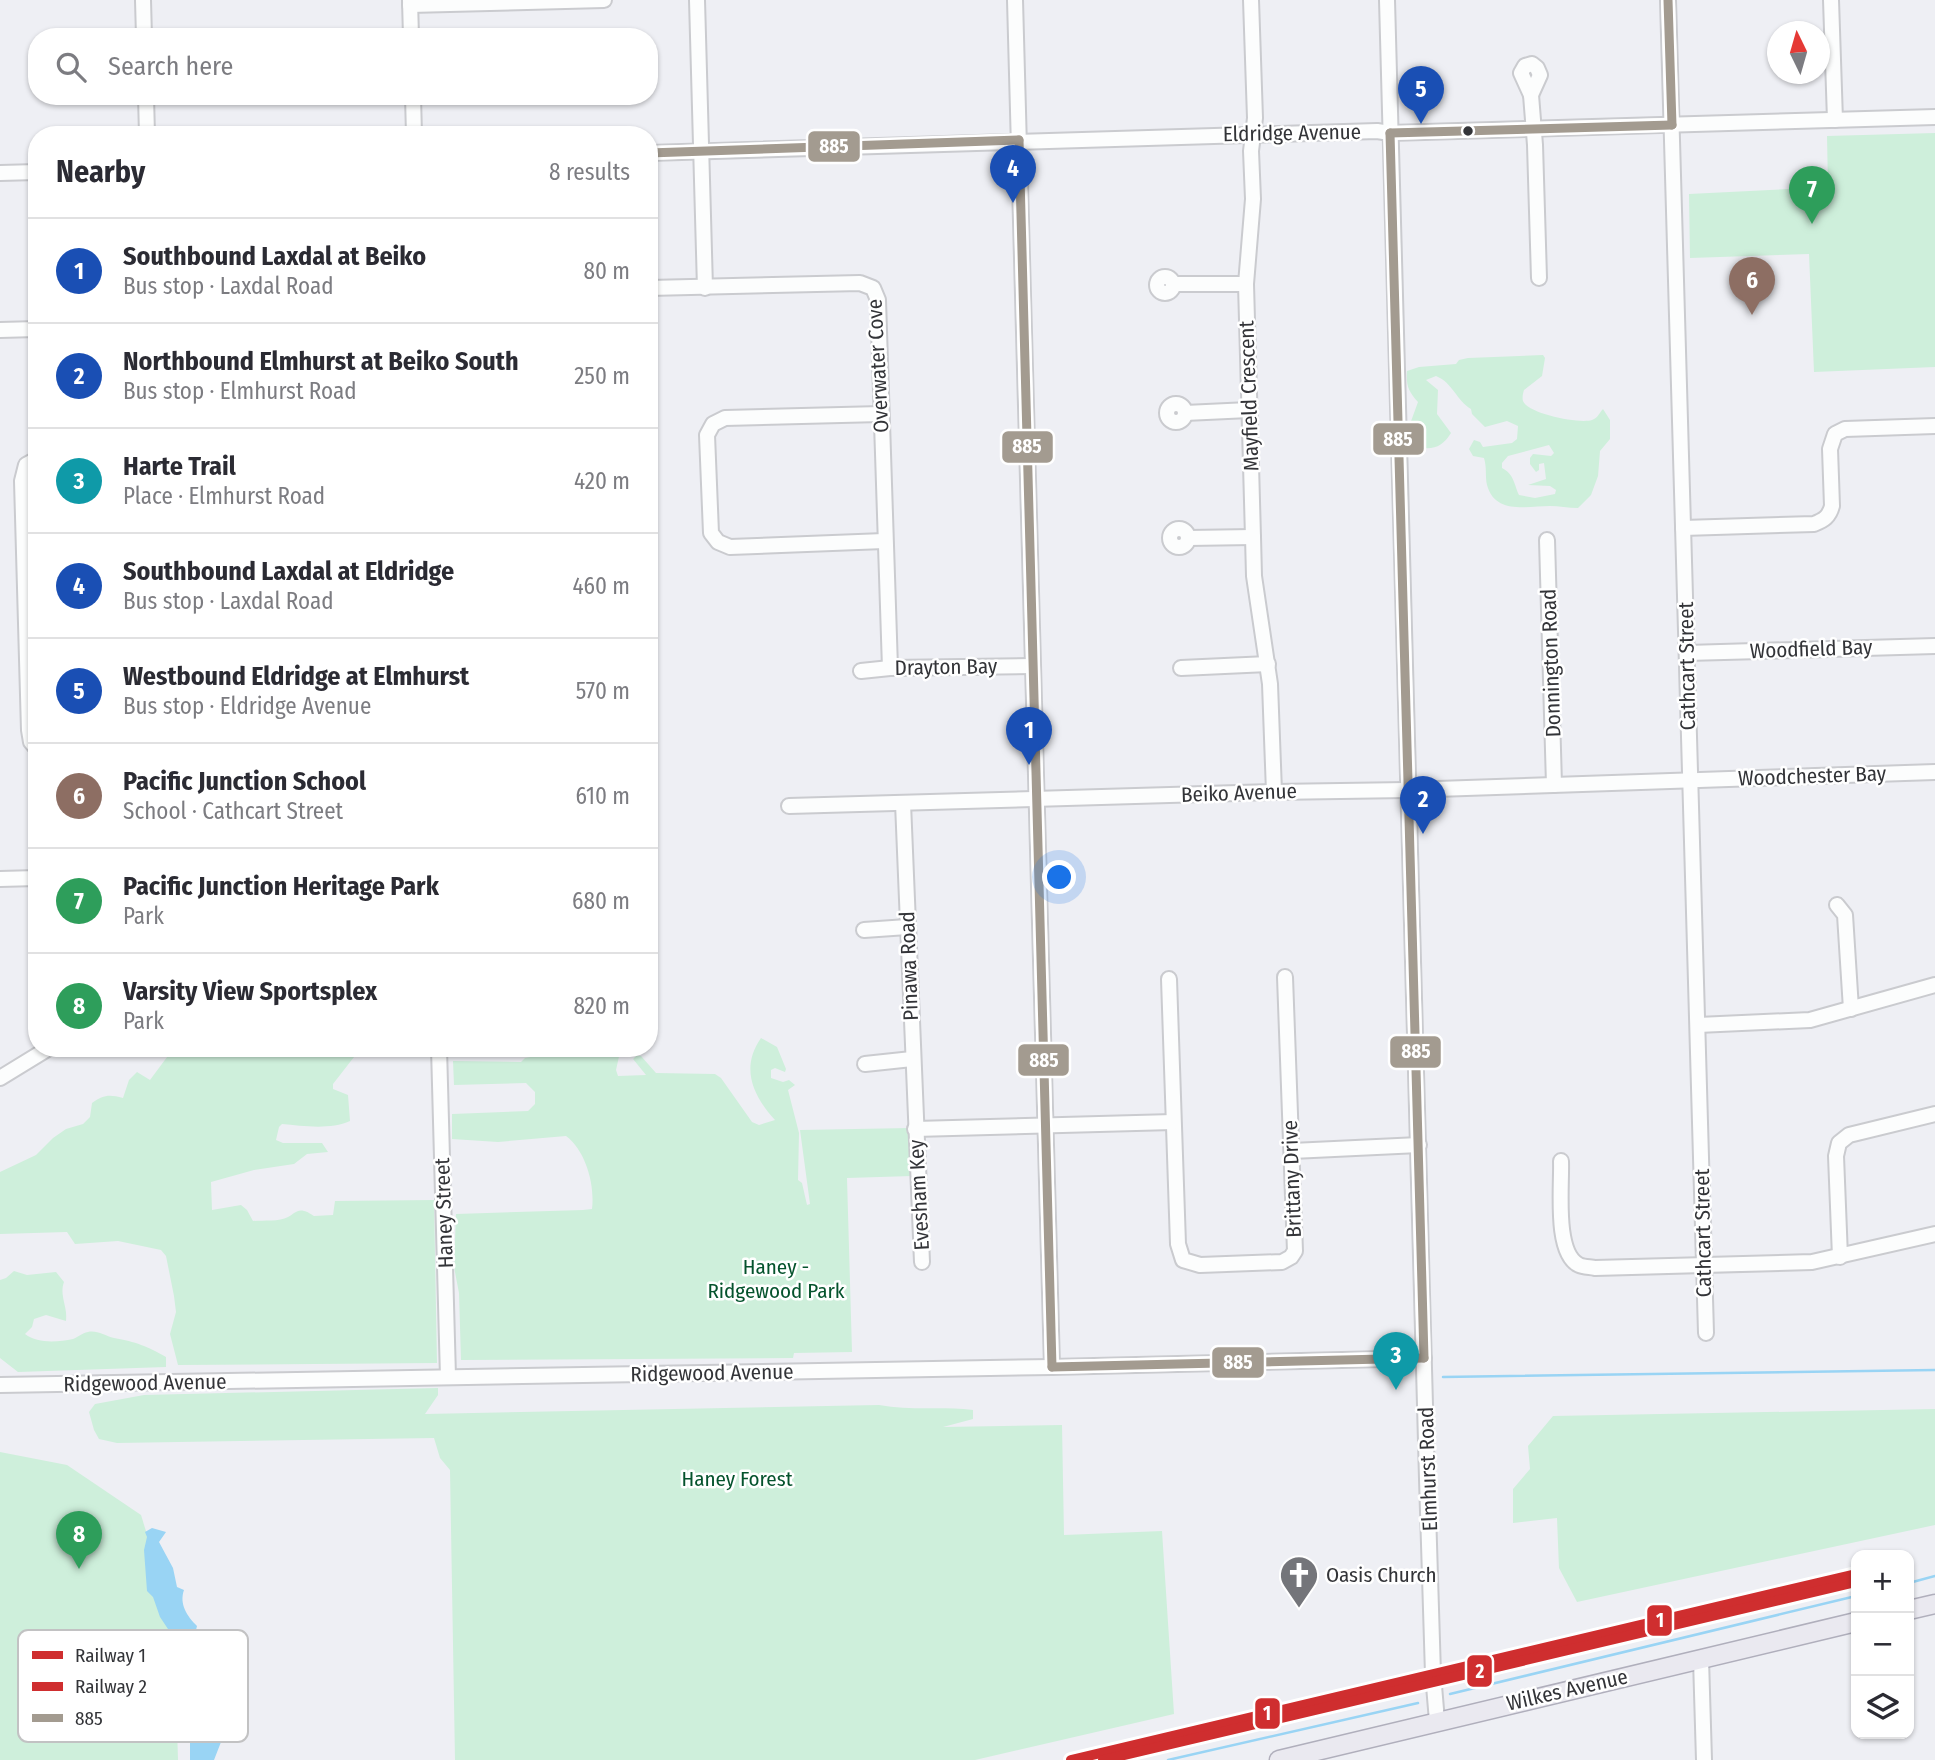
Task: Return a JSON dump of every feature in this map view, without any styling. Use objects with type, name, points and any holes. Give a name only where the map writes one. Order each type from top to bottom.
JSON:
[{"type":"main road","points":[[1914,1609],[1935,1604]]},
{"type":"main road","name":"Wilkes Avenue","points":[[1279,1760],[1851,1623]]},
{"type":"street","points":[[143,0],[144,28]]},
{"type":"street","points":[[411,28],[410,3],[604,0]]},
{"type":"street","points":[[697,0],[705,288]]},
{"type":"street","points":[[1015,0],[1052,1367]]},
{"type":"street","name":"Mayfield Crescent","points":[[1251,0],[1255,118],[1251,151],[1253,199],[1246,284],[1252,537],[1254,576],[1268,664],[1273,792]]},
{"type":"street","name":"Elmhurst Road","points":[[1387,0],[1407,790],[1433,1674],[1437,1721]]},
{"type":"street","name":"Cathcart Street","points":[[1668,0],[1706,1333]]},
{"type":"street","points":[[1831,0],[1835,120]]},
{"type":"street","points":[[1531,95],[1539,278]]},
{"type":"street","points":[[146,105],[147,126]]},
{"type":"street","points":[[413,105],[414,126]]},
{"type":"street","name":"Eldridge Avenue","points":[[658,153],[1019,140],[1377,131],[1391,134],[1935,117]]},
{"type":"street","points":[[0,173],[28,172]]},
{"type":"street","name":"Overwater Cove","points":[[658,288],[860,283],[873,288],[878,300],[890,668]]},
{"type":"street","points":[[1173,284],[1246,284]]},
{"type":"street","points":[[0,330],[28,329]]},
{"type":"street","points":[[1185,413],[1250,410]]},
{"type":"street","points":[[881,414],[725,418],[713,424],[707,435],[711,533],[718,542],[730,547],[884,541]]},
{"type":"street","points":[[1684,528],[1814,524],[1823,521],[1830,514],[1832,506],[1830,449],[1835,434],[1846,429],[1935,426]]},
{"type":"street","points":[[28,464],[22,481],[28,694]]},
{"type":"street","points":[[1188,538],[1252,537]]},
{"type":"street","name":"Donnington Road","points":[[1548,540],[1554,785]]},
{"type":"street","name":"Woodfield Bay","points":[[1687,653],[1935,646]]},
{"type":"street","points":[[1181,668],[1268,664]]},
{"type":"street","name":"Drayton Bay","points":[[861,671],[890,668],[1032,666]]},
{"type":"street","name":"Woodchester Bay","points":[[1690,780],[1935,772]]},
{"type":"street","name":"Beiko Avenue","points":[[789,806],[1690,780]]},
{"type":"street","name":"Pinawa Road","points":[[903,803],[915,1129]]},
{"type":"street","points":[[0,879],[28,878]]},
{"type":"street","points":[[1836,905],[1845,915],[1851,1009]]},
{"type":"street","points":[[864,930],[907,927]]},
{"type":"street","name":"Brittany Drive","points":[[1169,979],[1178,1244],[1183,1260],[1189,1264],[1200,1265],[1268,1264],[1282,1262],[1295,1251],[1285,977]]},
{"type":"street","points":[[1698,1025],[1810,1020],[1935,985]]},
{"type":"street","points":[[0,1078],[34,1057]]},
{"type":"street","name":"Haney Street","points":[[439,1057],[448,1377]]},
{"type":"street","points":[[865,1064],[912,1059]]},
{"type":"street","points":[[1840,1257],[1836,1156],[1839,1143],[1849,1135],[1935,1114]]},
{"type":"street","points":[[915,1129],[1173,1122]]},
{"type":"street","name":"Evesham Key","points":[[915,1129],[922,1262]]},
{"type":"street","points":[[1292,1151],[1419,1145]]},
{"type":"street","points":[[1561,1161],[1562,1236],[1566,1252],[1578,1265],[1595,1268],[1812,1262],[1935,1234]]},
{"type":"street","name":"Ridgewood Avenue","points":[[0,1385],[1424,1358]]},
{"type":"street","points":[[1700,1659],[1704,1760]]},
{"type":"green space","points":[[1935,133],[1935,367],[1814,372],[1809,254],[1690,258],[1689,194],[1828,187],[1827,136]]},
{"type":"green space","points":[[1543,355],[1545,358],[1542,376],[1524,390],[1523,400],[1527,406],[1544,414],[1576,421],[1594,419],[1603,409],[1610,420],[1610,439],[1600,451],[1598,476],[1591,495],[1578,508],[1513,507],[1497,501],[1487,485],[1484,458],[1473,456],[1469,449],[1474,440],[1480,442],[1483,447],[1512,443],[1517,439],[1518,426],[1507,421],[1485,427],[1447,383],[1436,376],[1426,380],[1438,390],[1437,414],[1451,433],[1437,446],[1418,447],[1410,424],[1418,402],[1408,388],[1407,371],[1419,367],[1456,364],[1459,360]],"holes":[[[1549,445],[1554,453],[1551,456],[1533,454],[1530,464],[1536,472],[1539,470],[1539,464],[1544,463],[1546,479],[1528,485],[1550,486],[1556,490],[1555,494],[1535,498],[1519,495],[1511,476],[1502,468],[1502,463],[1508,456]]]},
{"type":"green space","name":"Haney - Ridgewood Park","points":[[761,1038],[777,1047],[786,1069],[785,1072],[775,1068],[771,1070],[771,1078],[783,1082],[789,1080],[795,1085],[788,1090],[799,1133],[798,1180],[802,1183],[807,1205],[810,1204],[800,1130],[910,1128],[912,1176],[847,1178],[852,1352],[794,1353],[793,1358],[461,1360],[459,1293],[454,1267],[456,1214],[583,1210],[592,1209],[593,1200],[584,1159],[566,1136],[498,1142],[452,1139],[452,1114],[528,1111],[535,1104],[535,1092],[526,1083],[454,1085],[453,1061],[521,1062],[530,1057],[619,1057],[616,1070],[618,1076],[646,1075],[633,1059],[642,1057],[656,1073],[715,1074],[721,1078],[752,1122],[759,1125],[775,1120],[755,1091],[752,1081],[751,1060]]},
{"type":"green space","points":[[167,1057],[354,1057],[333,1084],[333,1089],[348,1095],[350,1121],[325,1126],[282,1124],[279,1127],[276,1140],[283,1143],[322,1143],[328,1152],[307,1154],[294,1164],[254,1170],[211,1182],[212,1210],[241,1205],[253,1221],[284,1219],[299,1211],[314,1216],[333,1215],[335,1201],[434,1200],[437,1363],[178,1365],[170,1334],[176,1312],[174,1296],[166,1256],[161,1250],[118,1241],[75,1244],[67,1232],[0,1234],[0,1172],[36,1155],[66,1129],[83,1124],[90,1117],[92,1103],[96,1100],[106,1096],[123,1098],[129,1080],[137,1072],[150,1080]]},
{"type":"green space","points":[[14,1271],[27,1275],[56,1272],[64,1282],[62,1292],[66,1321],[46,1315],[34,1319],[32,1327],[25,1334],[42,1341],[55,1341],[98,1332],[153,1350],[166,1357],[166,1367],[18,1372],[0,1358],[0,1280]]},
{"type":"green space","name":"Haney Forest","points":[[438,1388],[438,1395],[425,1414],[879,1405],[973,1410],[973,1419],[943,1427],[1062,1425],[1064,1535],[1162,1531],[1174,1714],[975,1760],[455,1760],[450,1470],[440,1458],[434,1438],[117,1443],[99,1439],[89,1412],[95,1404],[144,1395]]},
{"type":"green space","points":[[1935,1409],[1935,1525],[1577,1602],[1559,1568],[1557,1518],[1513,1523],[1513,1489],[1530,1469],[1528,1446],[1553,1416]]},
{"type":"green space","points":[[0,1452],[67,1465],[141,1515],[174,1622],[174,1630],[18,1630],[18,1742],[177,1742],[178,1760],[0,1760]]},
{"type":"water","points":[[152,1528],[166,1532],[159,1542],[173,1568],[177,1587],[184,1590],[185,1610],[197,1626],[196,1630],[169,1630],[160,1617],[153,1597],[147,1591],[145,1532]]},
{"type":"water","points":[[190,1742],[221,1742],[214,1760],[190,1760]]},
{"type":"waterway","points":[[1443,1377],[1935,1370]]},
{"type":"waterway","points":[[1914,1582],[1935,1576]]},
{"type":"waterway","points":[[1450,1694],[1851,1597]]},
{"type":"waterway","points":[[1168,1760],[1418,1703]]},
{"type":"rail line","name":"1","points":[[1071,1760],[1851,1575]]},
{"type":"rail line","name":"2","points":[[1103,1760],[1851,1583]]},
{"type":"transit line","name":"885","points":[[1668,0],[1672,125]]},
{"type":"transit line","name":"885","points":[[1390,133],[1672,125]]},
{"type":"transit line","name":"885","points":[[1390,133],[1424,1358]]},
{"type":"transit line","name":"885","points":[[1019,140],[1052,1367]]},
{"type":"transit line","name":"885","points":[[658,153],[1019,140]]},
{"type":"transit line","name":"885","points":[[1052,1367],[1424,1358]]},
{"type":"place","name":"Westbound Eldridge at Elmhurst","points":[[1421,124]]},
{"type":"place","name":"Southbound Laxdal at Eldridge","points":[[1013,203]]},
{"type":"place","name":"Pacific Junction Heritage Park","points":[[1812,224]]},
{"type":"place","name":"Pacific Junction School","points":[[1752,315]]},
{"type":"place","name":"Southbound Laxdal at Beiko","points":[[1029,765]]},
{"type":"place","name":"Northbound Elmhurst at Beiko South","points":[[1423,834]]},
{"type":"place","name":"Harte Trail","points":[[1396,1390]]},
{"type":"place","name":"Varsity View Sportsplex","points":[[79,1569]]},
{"type":"place","name":"Oasis Church","points":[[1299,1609]]}]
